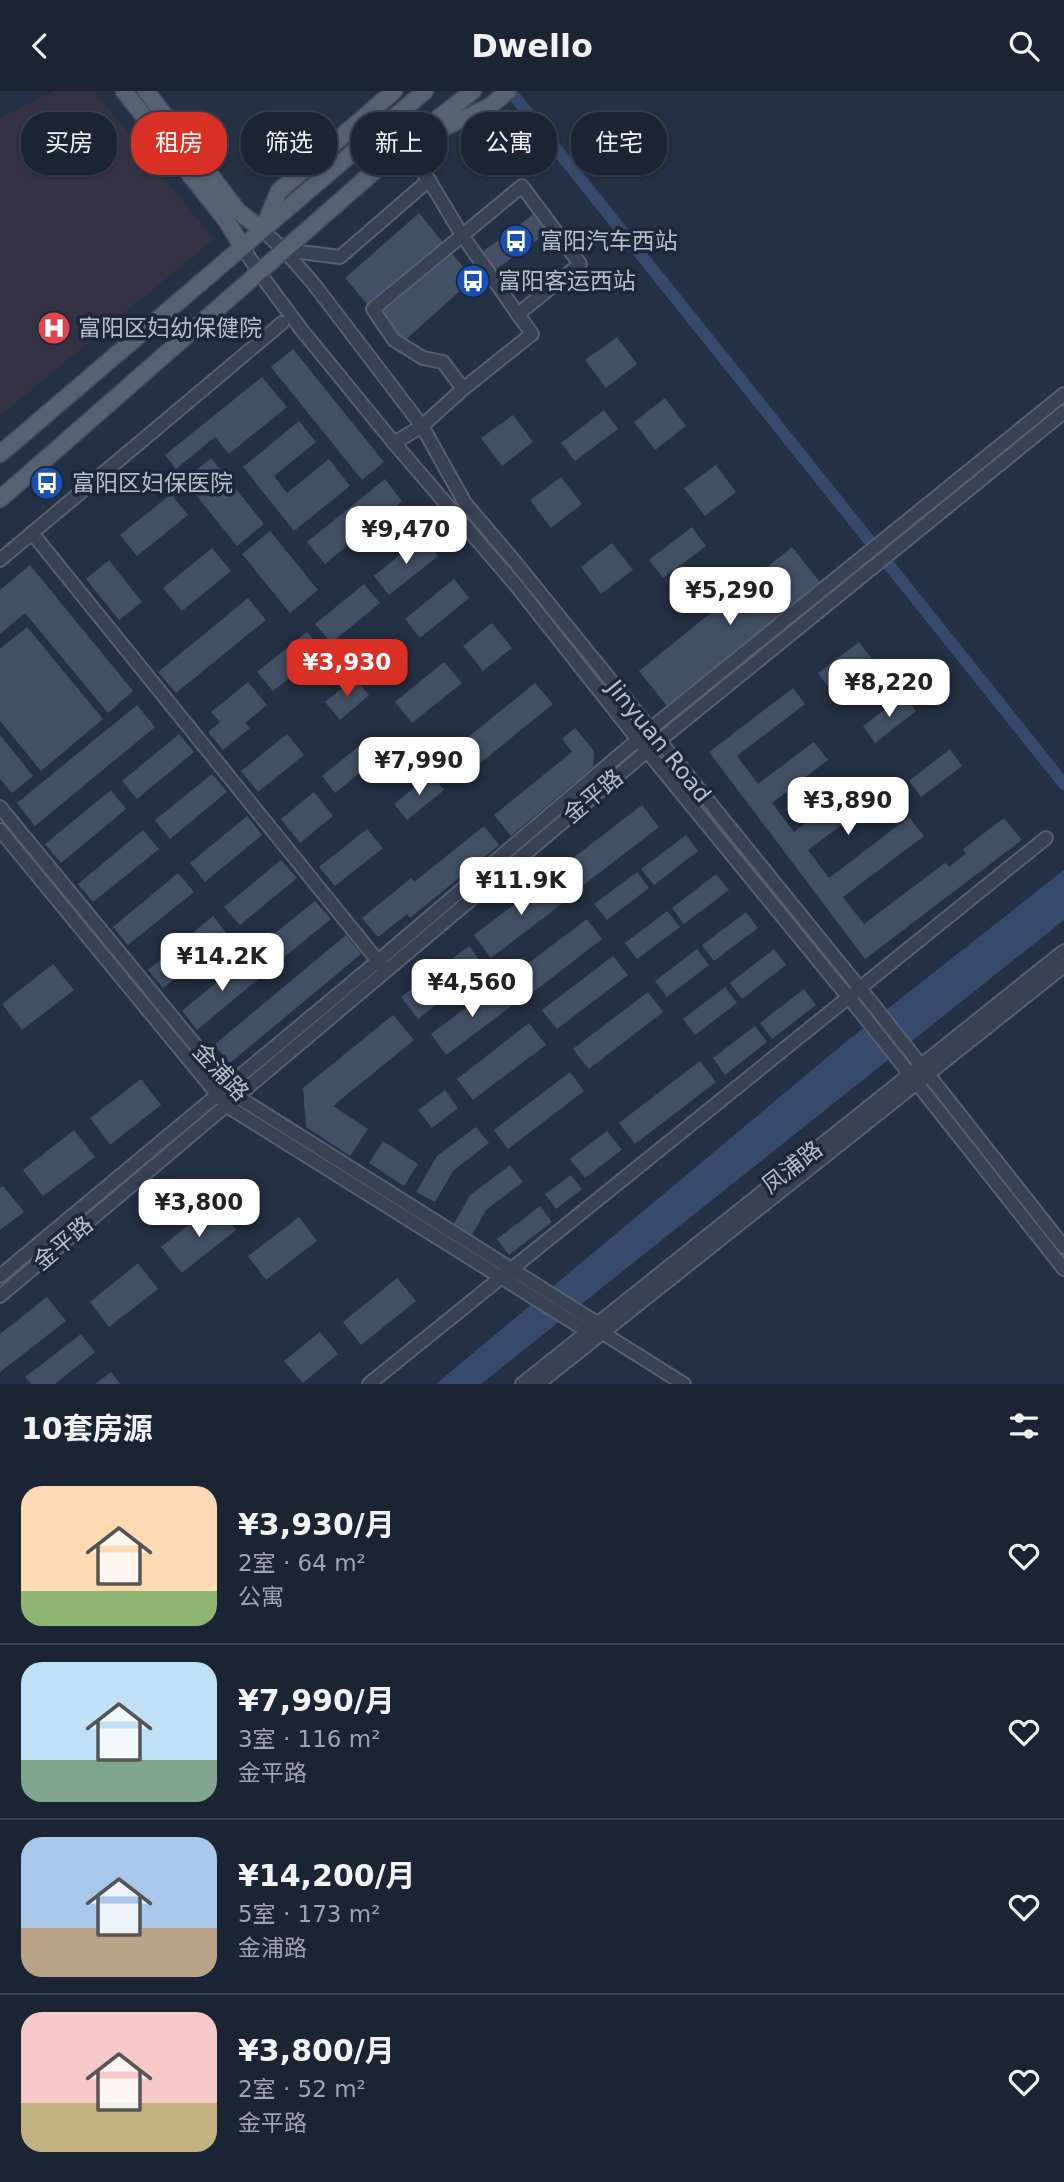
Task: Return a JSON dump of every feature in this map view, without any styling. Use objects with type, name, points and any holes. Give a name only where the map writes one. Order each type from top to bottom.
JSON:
[{"type":"main road","points":[[124,91],[226,220],[242,246]]},
{"type":"main road","points":[[146,91],[238,211],[262,230]]},
{"type":"main road","points":[[262,230],[279,191],[394,91]]},
{"type":"main road","points":[[0,454],[425,91]]},
{"type":"main road","points":[[446,112],[473,91]]},
{"type":"main road","points":[[447,126],[489,107],[508,91]]},
{"type":"main road","points":[[0,499],[370,175]]},
{"type":"street","points":[[394,443],[422,426],[532,334],[462,235],[425,175]]},
{"type":"street","points":[[284,250],[340,257],[429,180]]},
{"type":"street","points":[[463,389],[443,362],[423,358],[394,340],[373,309],[522,186],[580,264],[518,314]]},
{"type":"street","name":"Jinyuan Road","points":[[262,230],[313,283],[422,426],[465,503],[659,741],[900,1051],[1064,1269]]},
{"type":"street","points":[[242,246],[301,329],[394,443],[514,584],[647,751],[854,993]]},
{"type":"street","points":[[0,560],[282,323]]},
{"type":"street","name":"金平路","points":[[0,1276],[378,961],[638,739],[1064,394]]},
{"type":"street","name":"金平路","points":[[0,1296],[659,741],[1064,412]]},
{"type":"street","points":[[32,533],[387,971]]},
{"type":"street","name":"金浦路","points":[[0,807],[238,1097],[595,1329]]},
{"type":"street","name":"金浦路","points":[[0,830],[227,1106],[506,1272]]},
{"type":"street","points":[[369,1384],[1046,838]]},
{"type":"street","name":"凤浦路","points":[[918,1075],[1064,951]]},
{"type":"street","name":"凤浦路","points":[[522,1384],[918,1075],[1064,966]]},
{"type":"street","name":"Jinyuan Road","points":[[918,1075],[1064,1247]]},
{"type":"street","points":[[595,1329],[684,1384]]},
{"type":"street","name":"凤浦路","points":[[538,1384],[595,1329]]},
{"type":"shaded area","name":"富阳区妇幼保健院","points":[[54,91],[94,91],[111,112],[21,112],[21,175],[117,175],[117,119],[131,137],[131,175],[162,175],[214,239],[0,416],[0,118]]},
{"type":"water","points":[[1064,870],[1064,920],[481,1384],[436,1384],[848,1040]]},
{"type":"building","name":"富阳汽车西站","points":[[541,209],[554,228],[491,273],[478,255]]},
{"type":"building","points":[[419,213],[473,279],[401,344],[345,278]]},
{"type":"building","points":[[617,337],[637,364],[606,388],[585,360]]},
{"type":"building","points":[[293,349],[384,462],[362,480],[271,367]]},
{"type":"building","points":[[262,377],[287,407],[229,454],[215,437],[176,469],[165,455]]},
{"type":"building","points":[[665,398],[686,426],[655,450],[634,422]]},
{"type":"building","points":[[604,410],[618,429],[575,461],[561,443]]},
{"type":"building","points":[[513,415],[533,442],[502,466],[481,438]]},
{"type":"building","points":[[299,421],[316,442],[274,476],[287,493],[329,459],[350,486],[294,531],[243,467]]},
{"type":"building","points":[[211,458],[264,524],[237,546],[184,480]]},
{"type":"building","points":[[716,465],[736,492],[705,516],[684,488]]},
{"type":"building","points":[[561,477],[582,504],[551,528],[530,500]]},
{"type":"building","points":[[385,479],[402,501],[325,564],[307,542]]},
{"type":"building","points":[[171,494],[188,515],[137,556],[120,535]]},
{"type":"building","points":[[692,527],[706,546],[663,578],[649,560]]},
{"type":"building","points":[[270,531],[318,590],[290,613],[242,554]]},
{"type":"building","points":[[423,536],[438,556],[389,595],[374,576]]},
{"type":"building","points":[[612,543],[633,570],[601,594],[581,567]]},
{"type":"building","points":[[792,547],[820,582],[667,706],[639,671]]},
{"type":"building","points":[[212,548],[231,571],[182,611],[163,588]]},
{"type":"building","points":[[109,560],[142,602],[119,620],[86,579]]},
{"type":"building","points":[[30,565],[133,691],[108,713],[25,613],[0,634],[0,590]]},
{"type":"building","points":[[454,579],[469,598],[420,638],[405,619]]},
{"type":"building","points":[[364,584],[380,603],[331,643],[315,624]]},
{"type":"building","points":[[248,598],[266,620],[176,693],[158,672]]},
{"type":"building","points":[[492,623],[512,648],[483,671],[463,646]]},
{"type":"building","points":[[27,627],[103,719],[41,771],[0,721],[0,649]]},
{"type":"building","points":[[307,632],[322,651],[273,691],[257,672]]},
{"type":"building","points":[[859,642],[871,658],[830,690],[818,673]]},
{"type":"building","points":[[444,662],[462,683],[412,723],[395,702]]},
{"type":"building","points":[[355,678],[369,695],[340,720],[325,702]]},
{"type":"building","points":[[248,682],[267,705],[245,723],[250,728],[223,750],[208,732],[220,722],[211,712]]},
{"type":"building","points":[[535,683],[553,704],[462,778],[445,756]]},
{"type":"building","points":[[793,688],[805,704],[737,756],[758,784],[814,742],[828,760],[772,803],[794,832],[851,789],[864,808],[808,850],[829,878],[909,817],[924,836],[843,897],[864,924],[945,863],[949,867],[966,854],[963,849],[1004,818],[1022,840],[865,959],[709,752]]},
{"type":"building","points":[[904,695],[916,711],[875,743],[863,726]]},
{"type":"building","points":[[137,705],[155,727],[35,826],[17,803]]},
{"type":"building","points":[[575,728],[594,751],[593,767],[511,836],[494,815],[572,752],[562,739]]},
{"type":"building","points":[[179,734],[194,752],[137,799],[122,781]]},
{"type":"building","points":[[287,734],[304,755],[258,792],[241,771]]},
{"type":"building","points":[[0,735],[33,776],[12,793],[0,779]]},
{"type":"building","points":[[359,746],[372,763],[335,793],[322,776]]},
{"type":"building","points":[[950,749],[962,766],[921,797],[909,781]]},
{"type":"building","points":[[212,774],[227,792],[170,839],[155,820]]},
{"type":"building","points":[[431,774],[444,790],[407,820],[394,804]]},
{"type":"building","points":[[111,790],[126,809],[61,863],[45,844]]},
{"type":"building","points":[[314,792],[333,816],[300,843],[281,819]]},
{"type":"building","points":[[642,805],[659,827],[577,890],[560,868]]},
{"type":"building","points":[[247,816],[262,835],[205,882],[190,863]]},
{"type":"building","points":[[484,826],[499,845],[410,918],[407,914],[378,937],[362,918],[411,878],[414,882]]},
{"type":"building","points":[[367,829],[383,848],[335,886],[319,867]]},
{"type":"building","points":[[143,830],[159,849],[93,902],[78,884]]},
{"type":"building","points":[[686,835],[698,851],[654,885],[641,869]]},
{"type":"building","points":[[281,860],[297,878],[240,925],[224,907]]},
{"type":"building","points":[[637,872],[649,888],[607,920],[594,904]]},
{"type":"building","points":[[178,873],[194,892],[128,945],[113,927]]},
{"type":"building","points":[[716,874],[729,890],[684,924],[672,908]]},
{"type":"building","points":[[551,876],[568,899],[491,958],[474,935]]},
{"type":"building","points":[[315,901],[331,919],[273,966],[258,947]]},
{"type":"building","points":[[667,911],[680,927],[637,959],[625,943]]},
{"type":"building","points":[[746,912],[758,928],[714,961],[702,945]]},
{"type":"building","points":[[213,916],[228,935],[163,988],[148,970]]},
{"type":"building","points":[[587,919],[602,939],[527,997],[511,976]]},
{"type":"building","points":[[346,935],[361,954],[230,1063],[214,1045]]},
{"type":"building","points":[[469,946],[485,968],[418,1019],[401,997]]},
{"type":"building","points":[[697,949],[709,965],[667,997],[655,981]]},
{"type":"building","points":[[774,949],[786,965],[742,999],[730,983]]},
{"type":"building","points":[[613,956],[628,975],[557,1029],[542,1010]]},
{"type":"building","points":[[247,957],[262,976],[197,1030],[182,1011]]},
{"type":"building","points":[[53,964],[74,990],[22,1030],[2,1004]]},
{"type":"building","points":[[497,984],[513,1005],[446,1055],[431,1034]]},
{"type":"building","points":[[725,987],[737,1003],[695,1035],[683,1019]]},
{"type":"building","points":[[804,989],[816,1005],[772,1039],[760,1023]]},
{"type":"building","points":[[648,992],[663,1012],[589,1069],[573,1049]]},
{"type":"building","points":[[393,1015],[414,1040],[333,1106],[368,1129],[350,1156],[306,1127],[303,1088]]},
{"type":"building","points":[[529,1023],[546,1045],[473,1100],[457,1079]]},
{"type":"building","points":[[755,1026],[767,1042],[725,1075],[713,1058]]},
{"type":"building","points":[[700,1061],[716,1082],[635,1144],[619,1123]]},
{"type":"building","points":[[570,1072],[584,1091],[508,1149],[494,1130]]},
{"type":"building","points":[[141,1079],[161,1105],[110,1145],[90,1118]]},
{"type":"building","points":[[445,1090],[458,1108],[432,1128],[418,1110]]},
{"type":"building","points":[[476,1127],[489,1143],[453,1171],[435,1202],[416,1192],[437,1156]]},
{"type":"building","points":[[74,1130],[95,1157],[43,1196],[23,1170]]},
{"type":"building","points":[[607,1131],[622,1150],[585,1178],[570,1159]]},
{"type":"building","points":[[383,1141],[418,1164],[404,1186],[369,1163]]},
{"type":"building","points":[[510,1165],[523,1182],[486,1210],[472,1235],[454,1224],[470,1195]]},
{"type":"building","points":[[571,1175],[582,1189],[556,1209],[545,1194]]},
{"type":"building","points":[[3,1186],[24,1212],[0,1230],[0,1188]]},
{"type":"building","points":[[215,1204],[236,1230],[182,1273],[161,1247]]},
{"type":"building","points":[[540,1206],[552,1222],[509,1255],[497,1239]]},
{"type":"building","points":[[299,1217],[317,1241],[266,1280],[248,1256]]},
{"type":"building","points":[[138,1263],[158,1289],[109,1327],[90,1302]]},
{"type":"building","points":[[397,1278],[416,1301],[361,1345],[343,1322]]},
{"type":"building","points":[[47,1297],[66,1321],[0,1372],[0,1334]]},
{"type":"building","points":[[320,1332],[338,1354],[303,1383],[284,1361]]},
{"type":"building","points":[[81,1334],[95,1352],[55,1384],[31,1384],[25,1377]]},
{"type":"building","points":[[111,1372],[120,1384],[95,1384]]},
{"type":"waterway","points":[[510,91],[1064,784]]},
{"type":"place","name":"富阳汽车西站","points":[[516,241]]},
{"type":"place","name":"富阳客运西站","points":[[473,281]]},
{"type":"place","name":"富阳区妇幼保健院","points":[[54,328]]},
{"type":"place","name":"富阳区妇保医院","points":[[47,483]]}]
